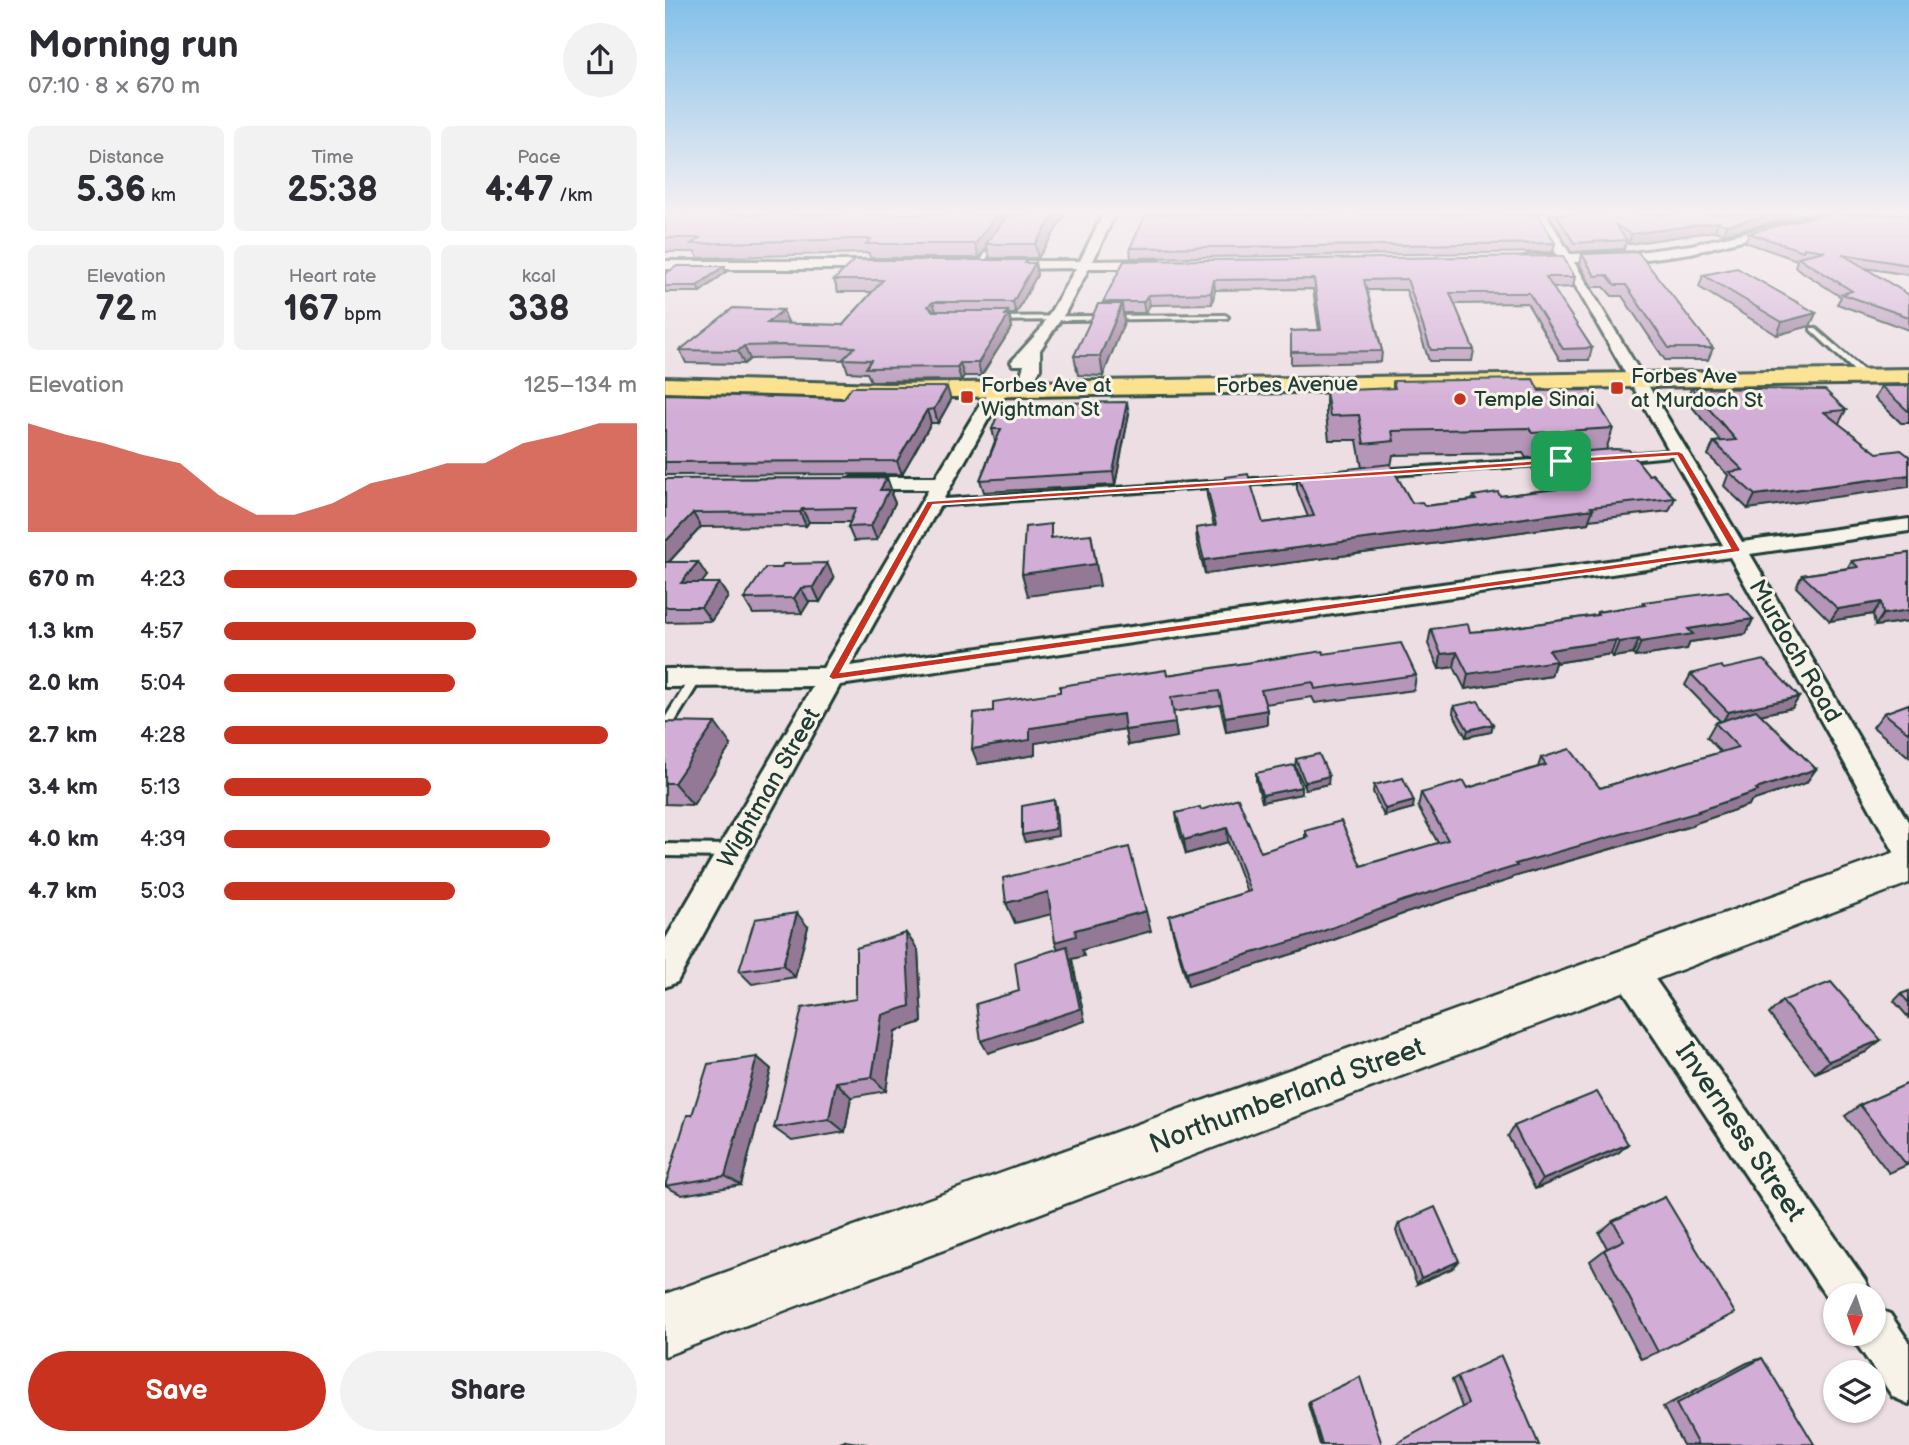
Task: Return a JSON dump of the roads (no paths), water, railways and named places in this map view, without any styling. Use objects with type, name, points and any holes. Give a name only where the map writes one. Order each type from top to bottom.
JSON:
[{"type":"main road","name":"Forbes Avenue","points":[[665,385],[885,391],[1909,376]]},
{"type":"street","name":"Wightman Street","points":[[665,971],[987,407],[1002,389],[1027,378],[1032,369],[1033,351],[1075,281]]},
{"type":"street","points":[[1579,281],[1638,380]]},
{"type":"street","name":"Murdoch Road","points":[[1638,380],[1909,850]]},
{"type":"street","points":[[830,483],[936,493]]},
{"type":"street","points":[[665,678],[833,677],[1909,525]]},
{"type":"street","name":"Northumberland Street","points":[[665,1325],[1909,865]]},
{"type":"street","name":"Inverness Street","points":[[1629,970],[1842,1283]]},
{"type":"street","points":[[1885,1346],[1909,1381]]},
{"type":"lane","points":[[987,319],[1225,317]]},
{"type":"lane","points":[[1813,329],[1866,377]]},
{"type":"lane","points":[[1607,458],[1679,453]]},
{"type":"lane","points":[[1370,474],[1565,461]]},
{"type":"lane","points":[[936,493],[1328,477]]},
{"type":"lane","points":[[665,728],[696,678]]},
{"type":"lane","points":[[665,850],[734,851]]},
{"type":"place","name":"Forbes Ave at Murdoch St","points":[[1617,388]]},
{"type":"place","name":"Forbes Ave at Wightman St","points":[[967,397]]},
{"type":"place","name":"Temple Sinai","points":[[1460,399]]}]
